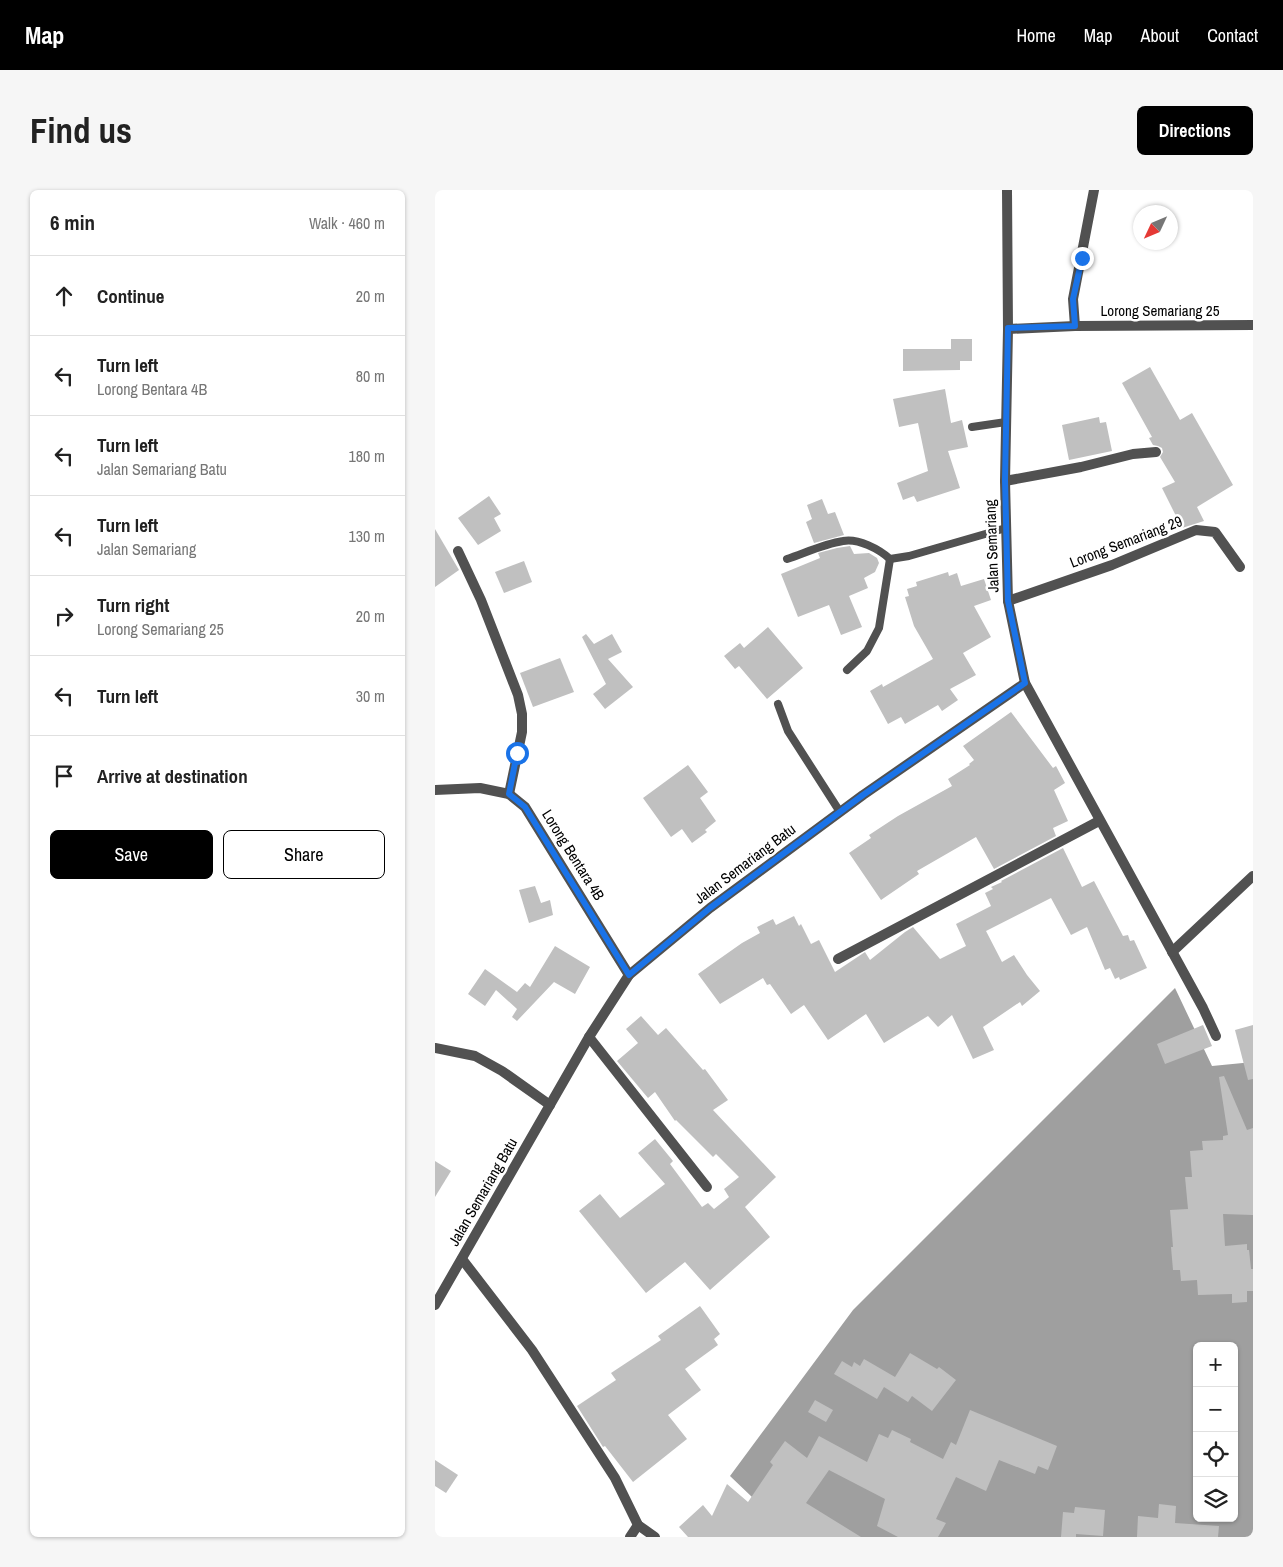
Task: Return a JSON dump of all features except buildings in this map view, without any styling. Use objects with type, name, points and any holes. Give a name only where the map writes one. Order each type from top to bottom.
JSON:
[{"type":"street","name":"Jalan Semariang","points":[[1007,190],[1008,328],[1005,480],[1008,601],[1025,683],[1203,1008],[1216,1036]]},
{"type":"street","points":[[1075,326],[1073,299],[1093,190]]},
{"type":"street","name":"Lorong Semariang 25","points":[[1008,328],[1253,325]]},
{"type":"street","points":[[1005,480],[1081,467],[1133,454],[1156,452]]},
{"type":"street","name":"Lorong Semariang 29","points":[[1008,601],[1112,565],[1196,530],[1215,532],[1240,567]]},
{"type":"street","points":[[435,790],[480,788],[509,794],[522,732],[519,695],[481,600],[458,551]]},
{"type":"street","name":"Jalan Semariang Batu","points":[[435,1305],[589,1037],[629,975],[710,908],[840,812],[969,720],[1025,683]]},
{"type":"street","name":"Lorong Bentara 4B","points":[[509,794],[525,807],[629,975]]},
{"type":"street","points":[[837,959],[1099,821]]},
{"type":"street","points":[[1172,952],[1253,876]]},
{"type":"street","points":[[589,1037],[707,1187]]},
{"type":"street","points":[[435,1048],[475,1056],[501,1071],[550,1105]]},
{"type":"street","points":[[462,1259],[532,1350],[615,1478],[638,1525],[655,1537]]},
{"type":"street","points":[[630,1537],[638,1525]]},
{"type":"lane","points":[[972,427],[1006,422]]},
{"type":"lane","points":[[787,560],[844,541],[855,541],[883,553],[890,559],[909,556],[1006,528]]},
{"type":"lane","points":[[847,670],[867,651],[879,628],[890,559]]},
{"type":"lane","points":[[778,704],[788,730],[840,812]]},
{"type":"shaded area","points":[[1175,988],[1212,1066],[1253,1062],[1253,1537],[794,1537],[730,1476],[853,1310]]},
{"type":"route","points":[[517,753],[509,794],[525,807],[629,975],[710,908],[863,795],[1025,683],[1008,601],[1005,480],[1008,328],[1075,326],[1073,299],[1082,258]]}]
